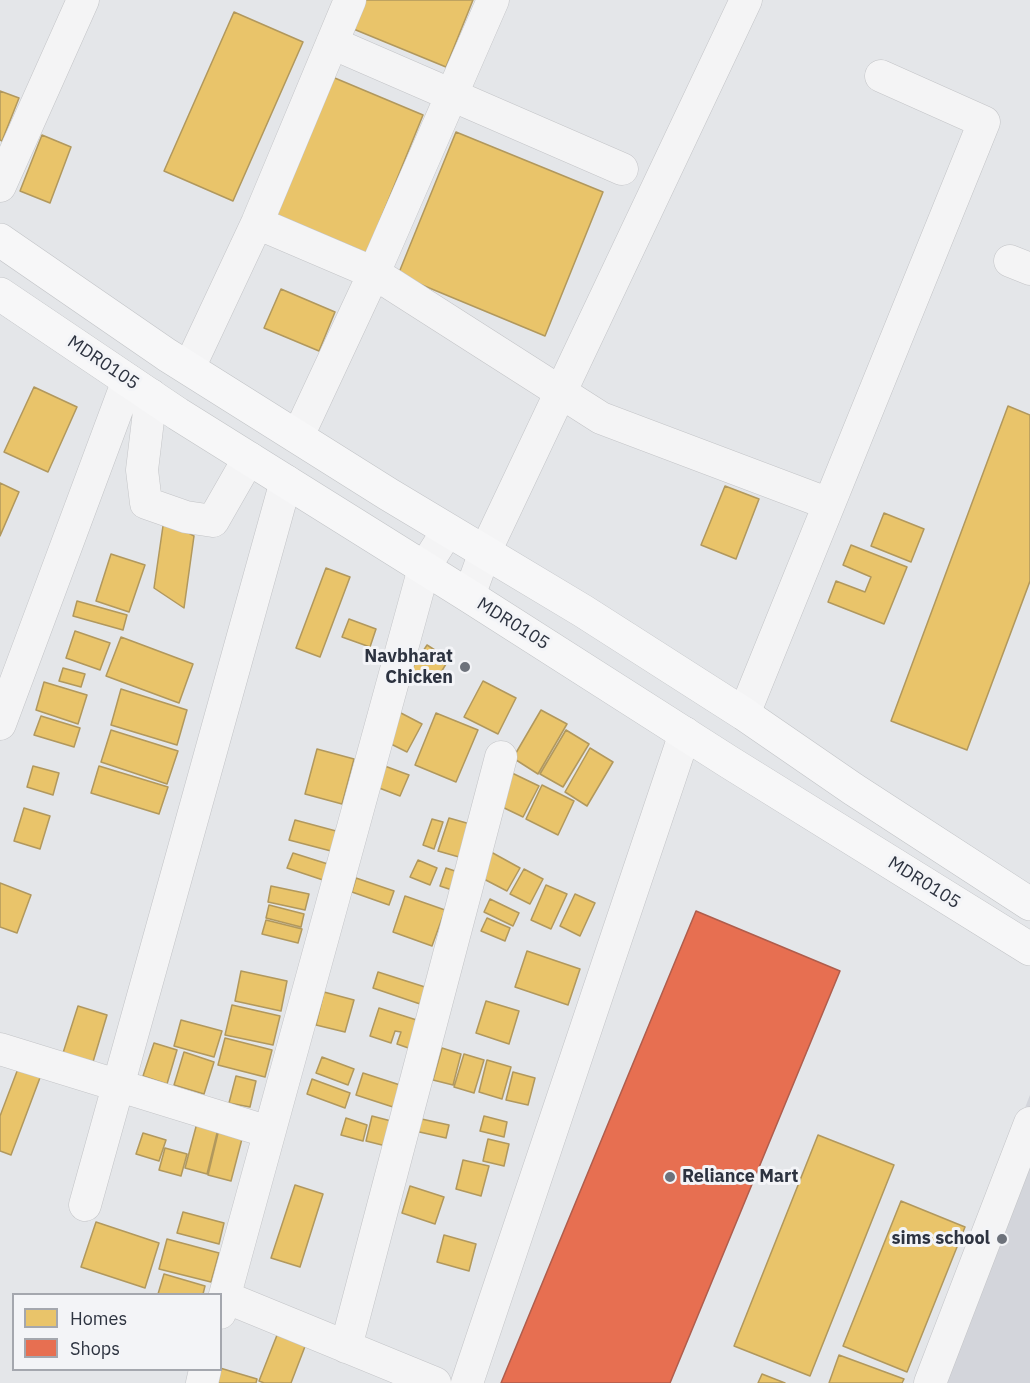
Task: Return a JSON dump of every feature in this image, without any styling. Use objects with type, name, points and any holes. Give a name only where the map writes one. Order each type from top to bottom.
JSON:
[{"type":"main road","points":[[0,240],[189,368],[448,530],[583,611],[744,714],[853,789],[1030,904]]},
{"type":"main road","name":"MDR0105","points":[[0,294],[139,388],[249,458],[1030,949]]},
{"type":"street","points":[[0,186],[83,0]]},
{"type":"street","points":[[189,368],[257,223],[350,0]]},
{"type":"street","points":[[298,436],[374,273],[493,0]]},
{"type":"street","points":[[469,596],[485,552],[746,0]]},
{"type":"street","points":[[332,43],[621,169]]},
{"type":"street","points":[[744,714],[984,122],[881,76]]},
{"type":"street","points":[[257,223],[374,273],[601,418],[829,504]]},
{"type":"street","points":[[139,388],[142,470],[146,503],[186,517],[213,521],[249,458]]},
{"type":"street","points":[[0,724],[139,388]]},
{"type":"street","points":[[85,1205],[286,481]]},
{"type":"street","points":[[435,1383],[346,1347],[223,1305],[424,567],[448,530]]},
{"type":"street","points":[[467,1383],[685,733]]},
{"type":"street","points":[[346,1347],[501,756]]},
{"type":"street","points":[[0,1048],[269,1132]]},
{"type":"street","points":[[930,1383],[1030,1123]]},
{"type":"shaded area","name":"sims school","points":[[1030,1095],[1030,1383],[917,1383]]},
{"type":"building: Homes","points":[[362,0],[473,0],[446,67],[351,28]]},
{"type":"building: Homes","points":[[234,12],[303,42],[233,201],[164,171]]},
{"type":"building: Homes","points":[[330,76],[423,115],[366,255],[273,217]]},
{"type":"building: Homes","points":[[0,91],[19,98],[2,141],[0,140]]},
{"type":"building: Homes","points":[[456,132],[603,192],[545,336],[398,275]]},
{"type":"building: Homes","points":[[42,135],[71,147],[50,203],[20,191]]},
{"type":"building: Homes","points":[[281,289],[335,312],[319,351],[264,328]]},
{"type":"building: Homes","points":[[34,387],[77,407],[48,472],[4,452]]},
{"type":"building: Homes","points":[[1008,406],[1030,415],[1030,581],[967,750],[891,721]]},
{"type":"building: Homes","points":[[0,483],[19,492],[0,536]]},
{"type":"building: Homes","points":[[725,486],[759,499],[736,559],[701,545]]},
{"type":"building: Homes","points":[[884,513],[924,529],[911,562],[871,546]]},
{"type":"building: Homes","points":[[164,519],[194,536],[184,608],[154,588]]},
{"type":"building: Homes","points":[[851,545],[907,567],[884,624],[828,602],[836,581],[865,592],[871,577],[843,565]]},
{"type":"building: Homes","points":[[111,554],[145,565],[129,612],[96,601]]},
{"type":"building: Homes","points":[[326,568],[350,577],[320,657],[296,648]]},
{"type":"building: Homes","points":[[77,601],[127,615],[123,630],[73,616]]},
{"type":"building: Homes","points":[[349,619],[376,629],[370,647],[342,637]]},
{"type":"building: Homes","points":[[75,631],[110,643],[100,670],[66,658]]},
{"type":"building: Homes","points":[[121,637],[193,664],[179,703],[106,676]]},
{"type":"building: Homes","points":[[427,645],[449,659],[434,684],[411,670]]},
{"type":"building: Homes","points":[[63,668],[85,674],[81,687],[59,681]]},
{"type":"building: Homes","points":[[483,681],[516,698],[498,734],[464,717]]},
{"type":"building: Homes","points":[[44,682],[87,695],[78,724],[36,710]]},
{"type":"building: Homes","points":[[121,689],[187,710],[177,745],[111,725]]},
{"type":"building: Homes","points":[[541,710],[567,724],[538,774],[513,758]]},
{"type":"building: Homes","points":[[399,712],[422,724],[407,752],[385,741]]},
{"type":"building: Homes","points":[[436,713],[478,730],[456,782],[415,765]]},
{"type":"building: Homes","points":[[41,716],[80,728],[74,747],[34,735]]},
{"type":"building: Homes","points":[[111,730],[178,751],[167,784],[101,762]]},
{"type":"building: Homes","points":[[566,730],[589,744],[563,787],[540,774]]},
{"type":"building: Homes","points":[[590,748],[613,762],[587,806],[565,792]]},
{"type":"building: Homes","points":[[317,749],[354,759],[342,804],[305,794]]},
{"type":"building: Homes","points":[[382,765],[409,775],[400,796],[374,786]]},
{"type":"building: Homes","points":[[33,766],[59,773],[53,795],[27,787]]},
{"type":"building: Homes","points":[[99,766],[168,787],[159,814],[91,793]]},
{"type":"building: Homes","points":[[512,773],[539,786],[523,817],[496,804]]},
{"type":"building: Homes","points":[[542,785],[574,801],[558,835],[526,819]]},
{"type":"building: Homes","points":[[24,808],[50,816],[40,849],[14,841]]},
{"type":"building: Homes","points":[[449,818],[470,824],[459,857],[438,851]]},
{"type":"building: Homes","points":[[432,819],[443,822],[434,849],[423,845]]},
{"type":"building: Homes","points":[[295,820],[336,831],[331,851],[289,840]]},
{"type":"building: Homes","points":[[491,852],[520,868],[507,891],[478,876]]},
{"type":"building: Homes","points":[[293,853],[331,865],[326,881],[287,868]]},
{"type":"building: Homes","points":[[418,860],[437,868],[430,885],[410,877]]},
{"type":"building: Homes","points":[[446,868],[461,873],[455,891],[440,886]]},
{"type":"building: Homes","points":[[524,869],[543,879],[530,904],[510,894]]},
{"type":"building: Homes","points":[[356,878],[394,891],[389,905],[352,892]]},
{"type":"building: Homes","points":[[0,883],[31,895],[17,933],[0,927]]},
{"type":"building: Homes","points":[[546,885],[567,894],[551,929],[531,920]]},
{"type":"building: Homes","points":[[271,886],[309,894],[305,910],[268,902]]},
{"type":"building: Homes","points":[[575,894],[595,903],[580,936],[560,926]]},
{"type":"building: Homes","points":[[405,896],[445,910],[432,946],[393,932]]},
{"type":"building: Homes","points":[[490,899],[519,913],[513,926],[484,912]]},
{"type":"building: Homes","points":[[269,905],[304,914],[301,927],[266,918]]},
{"type":"building: Homes","points":[[487,918],[510,928],[505,941],[481,931]]},
{"type":"building: Homes","points":[[266,920],[302,929],[298,943],[262,934]]},
{"type":"building: Homes","points":[[527,951],[580,969],[568,1005],[515,987]]},
{"type":"building: Homes","points":[[241,971],[287,981],[281,1011],[235,1001]]},
{"type":"building: Homes","points":[[378,972],[425,987],[420,1004],[373,988]]},
{"type":"building: Homes","points":[[324,992],[354,1000],[345,1032],[316,1025]]},
{"type":"building: Homes","points":[[486,1001],[519,1011],[509,1044],[476,1033]]},
{"type":"building: Homes","points":[[232,1005],[280,1016],[273,1045],[225,1035]]},
{"type":"building: Homes","points":[[78,1006],[107,1015],[93,1062],[63,1053]]},
{"type":"building: Homes","points":[[379,1008],[426,1023],[417,1051],[397,1044],[401,1032],[395,1031],[391,1043],[370,1036]]},
{"type":"building: Homes","points":[[181,1020],[222,1031],[214,1057],[174,1046]]},
{"type":"building: Homes","points":[[225,1038],[272,1050],[265,1077],[218,1065]]},
{"type":"building: Homes","points":[[154,1043],[177,1050],[167,1084],[143,1076]]},
{"type":"building: Homes","points":[[442,1048],[461,1054],[453,1085],[433,1080]]},
{"type":"building: Homes","points":[[184,1052],[214,1062],[204,1094],[174,1085]]},
{"type":"building: Homes","points":[[464,1054],[484,1060],[474,1093],[454,1087]]},
{"type":"building: Homes","points":[[322,1057],[354,1069],[348,1085],[316,1073]]},
{"type":"building: Homes","points":[[487,1060],[511,1067],[502,1099],[479,1092]]},
{"type":"building: Homes","points":[[19,1066],[41,1075],[11,1155],[0,1151],[0,1116]]},
{"type":"building: Homes","points":[[513,1072],[535,1078],[528,1105],[506,1100]]},
{"type":"building: Homes","points":[[363,1073],[400,1085],[393,1107],[356,1095]]},
{"type":"building: Homes","points":[[236,1076],[256,1081],[250,1107],[229,1103]]},
{"type":"building: Homes","points":[[312,1079],[350,1093],[345,1108],[307,1094]]},
{"type":"building: Homes","points":[[372,1116],[391,1121],[386,1146],[366,1141]]},
{"type":"building: Homes","points":[[484,1116],[507,1122],[504,1137],[480,1131]]},
{"type":"building: Homes","points":[[346,1118],[367,1125],[363,1141],[341,1135]]},
{"type":"building: Homes","points":[[417,1118],[449,1125],[446,1138],[415,1131]]},
{"type":"building: Homes","points":[[197,1123],[218,1129],[207,1174],[185,1168]]},
{"type":"building: Homes","points":[[219,1129],[243,1135],[231,1181],[208,1175]]},
{"type":"building: Homes","points":[[143,1133],[166,1140],[159,1161],[136,1154]]},
{"type":"building: Homes","points":[[818,1135],[894,1165],[810,1376],[734,1346]]},
{"type":"building: Homes","points":[[488,1139],[509,1144],[504,1166],[483,1161]]},
{"type":"building: Homes","points":[[165,1148],[187,1154],[181,1176],[159,1170]]},
{"type":"building: Homes","points":[[463,1160],[489,1166],[481,1196],[456,1189]]},
{"type":"building: Homes","points":[[295,1185],[323,1194],[300,1267],[271,1258]]},
{"type":"building: Homes","points":[[410,1186],[444,1197],[435,1224],[402,1213]]},
{"type":"building: Homes","points":[[901,1201],[965,1227],[907,1372],[843,1346]]},
{"type":"building: Homes","points":[[183,1212],[224,1223],[219,1244],[177,1233]]},
{"type":"building: Homes","points":[[96,1222],[159,1243],[145,1288],[81,1267]]},
{"type":"building: Homes","points":[[444,1235],[476,1244],[469,1271],[437,1262]]},
{"type":"building: Homes","points":[[167,1239],[219,1253],[211,1282],[159,1269]]},
{"type":"building: Homes","points":[[164,1274],[205,1286],[203,1293],[158,1293]]},
{"type":"building: Homes","points":[[281,1325],[309,1336],[291,1383],[264,1383],[259,1381]]},
{"type":"building: Homes","points":[[839,1355],[904,1379],[902,1383],[829,1383]]},
{"type":"building: Homes","points":[[222,1369],[257,1379],[256,1383],[214,1383],[218,1371],[222,1371]]},
{"type":"building: Homes","points":[[762,1374],[785,1383],[758,1383]]},
{"type":"building: Shops","name":"Reliance Mart","points":[[696,911],[840,971],[670,1383],[501,1383]]},
{"type":"place","name":"Navbharat Chicken","points":[[465,667]]},
{"type":"place","name":"Reliance Mart","points":[[670,1177]]},
{"type":"place","name":"sims school","points":[[1002,1239]]}]
